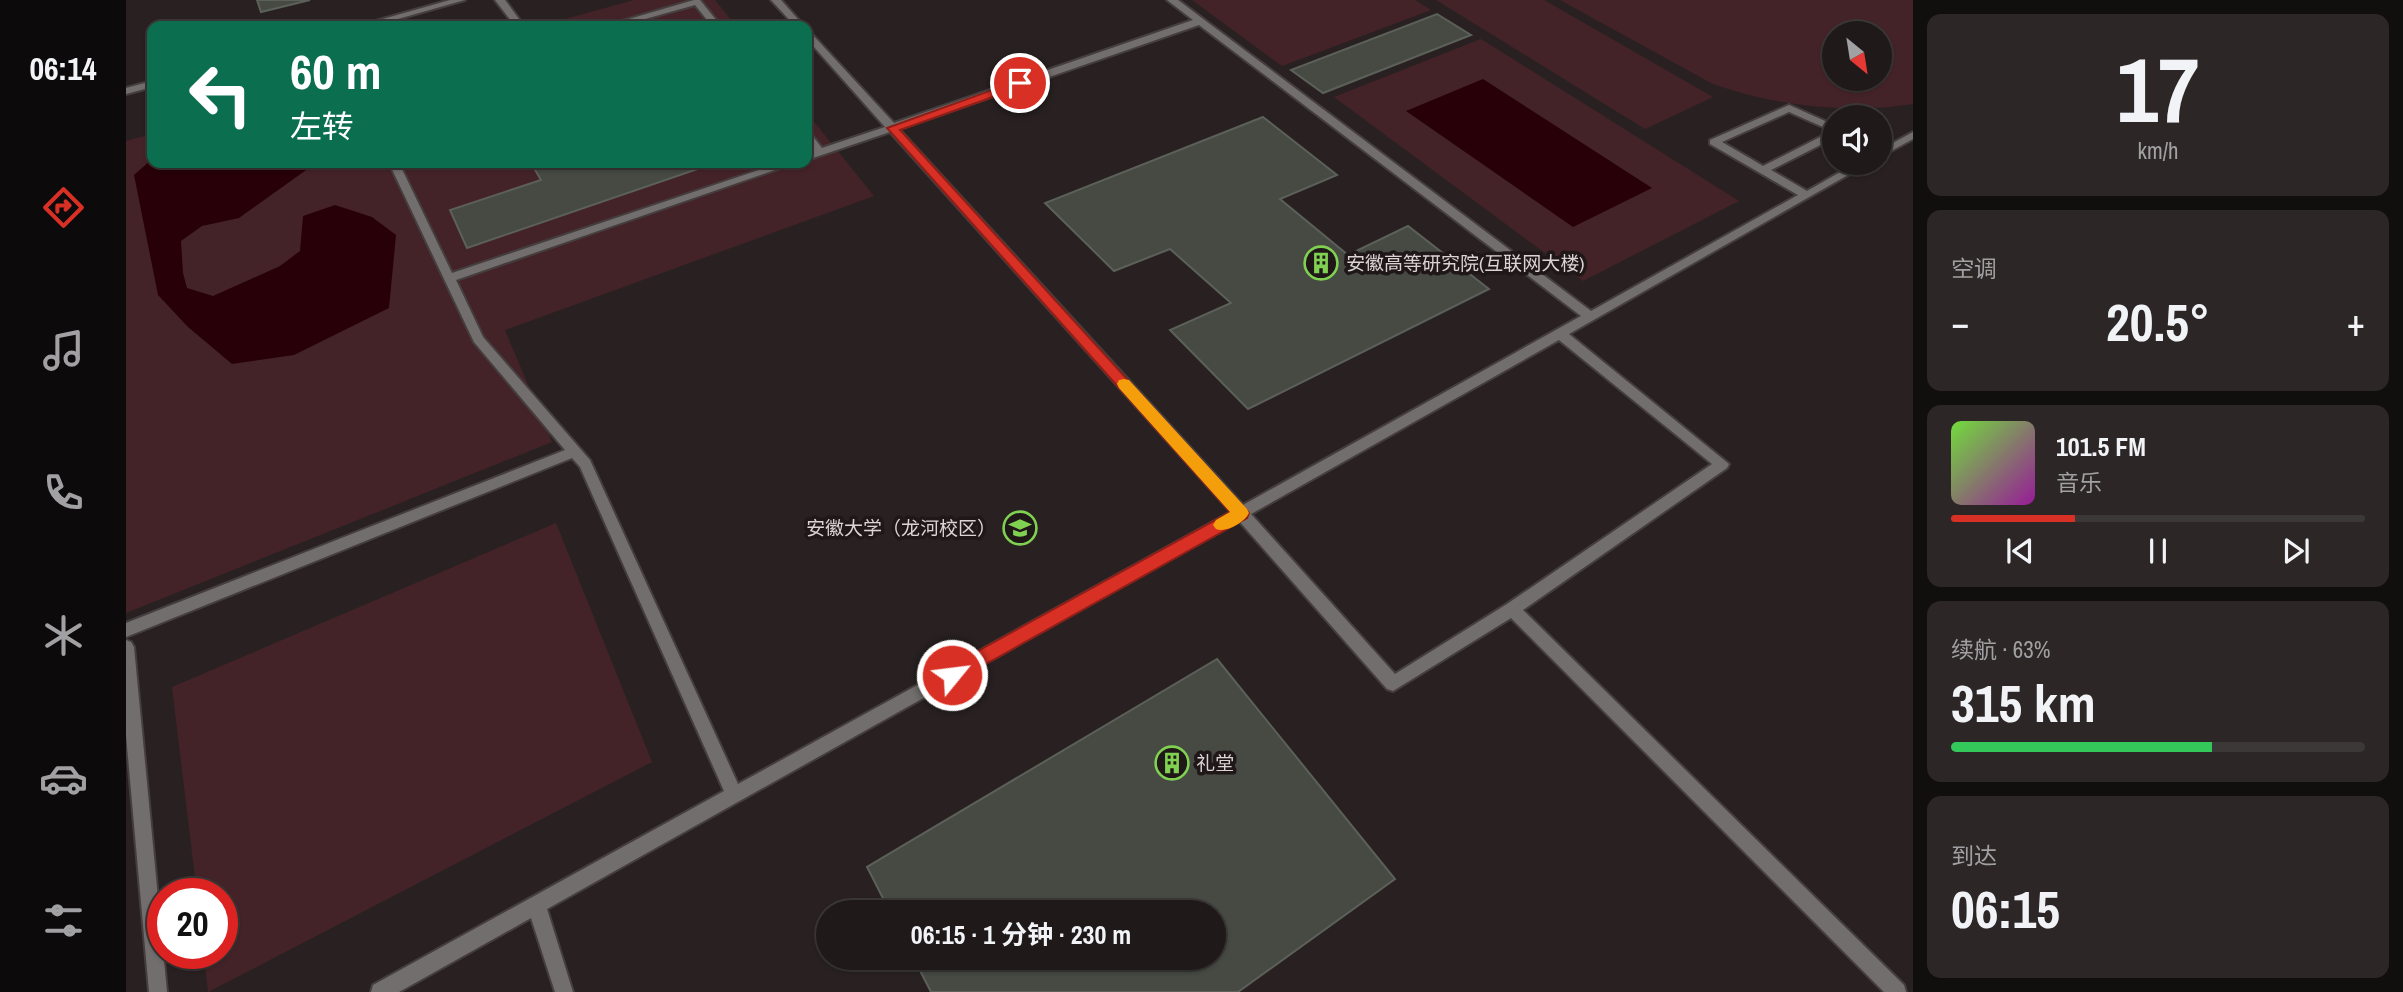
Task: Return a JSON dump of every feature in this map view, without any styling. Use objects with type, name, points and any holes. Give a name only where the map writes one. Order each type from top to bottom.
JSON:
[{"type":"lane","points":[[382,21],[460,0]]},
{"type":"lane","points":[[500,0],[516,21]]},
{"type":"lane","points":[[776,0],[795,21]]},
{"type":"lane","points":[[1172,0],[1589,316]]},
{"type":"lane","points":[[628,21],[697,2],[713,21]]},
{"type":"lane","points":[[812,155],[1200,21]]},
{"type":"lane","points":[[813,48],[892,128],[1393,684],[1512,609],[1722,464],[1559,333]]},
{"type":"lane","points":[[126,91],[147,85]]},
{"type":"lane","points":[[1806,195],[1714,142],[1789,108],[1822,125]]},
{"type":"lane","points":[[1892,147],[1913,135]]},
{"type":"lane","points":[[1763,170],[1822,138]]},
{"type":"lane","points":[[812,143],[820,153]]},
{"type":"lane","points":[[396,168],[478,339],[585,464],[735,796]]},
{"type":"lane","points":[[449,278],[775,168]]},
{"type":"lane","points":[[380,992],[1842,175]]},
{"type":"lane","points":[[126,630],[576,451]]},
{"type":"lane","points":[[1512,609],[1897,992]]},
{"type":"lane","points":[[126,647],[158,992]]},
{"type":"lane","points":[[536,904],[564,992]]},
{"type":"shaded area","points":[[634,0],[715,0],[732,21],[558,21]]},
{"type":"shaded area","points":[[1192,0],[1415,0],[1431,10],[1282,66]]},
{"type":"shaded area","points":[[1436,0],[1544,0],[1713,97],[1645,129]]},
{"type":"shaded area","points":[[1560,0],[1913,0],[1913,104],[1822,107],[1735,91],[1711,83]]},
{"type":"shaded area","points":[[1481,39],[1739,201],[1583,281],[1334,97]]},
{"type":"shaded area","points":[[1483,79],[1652,188],[1573,227],[1406,111]]},
{"type":"shaded area","points":[[812,119],[874,196],[505,330],[552,442],[126,613],[126,141],[147,135],[147,168],[812,168]]},
{"type":"shaded area","points":[[147,163],[147,168],[309,168],[239,218],[202,226],[181,241],[187,288],[213,296],[280,266],[300,251],[303,216],[335,205],[372,217],[396,235],[389,308],[294,355],[232,364],[188,327],[158,295],[134,175]]},
{"type":"shaded area","points":[[556,523],[652,762],[208,992],[206,969],[238,969],[238,878],[195,878],[172,687]]},
{"type":"building","points":[[257,0],[310,0],[261,12]]},
{"type":"building","points":[[1437,14],[1471,35],[1323,93],[1291,70]]},
{"type":"building","name":"安徽高等研究院(互联网大楼)","points":[[1263,117],[1337,175],[1280,199],[1348,255],[1408,226],[1489,289],[1248,409],[1170,330],[1231,303],[1170,249],[1114,271],[1045,203]]},
{"type":"building","points":[[534,168],[700,168],[467,248],[450,210],[541,180]]},
{"type":"building","name":"礼堂","points":[[1217,659],[1395,879],[1238,992],[931,992],[920,970],[1226,970],[1226,900],[884,900],[867,867]]},
{"type":"slow traffic","points":[[1124,384],[1241,513],[1221,525]]},
{"type":"place","name":"安徽高等研究院(互联网大楼)","points":[[1321,263]]},
{"type":"place","name":"安徽大学（龙河校区）","points":[[1020,528]]},
{"type":"place","name":"礼堂","points":[[1172,763]]},
{"type":"route","points":[[952,675],[1241,513],[892,128],[1020,83]]}]
